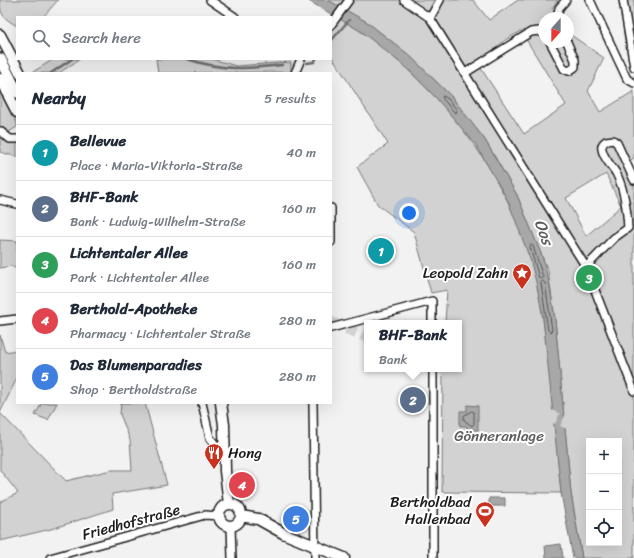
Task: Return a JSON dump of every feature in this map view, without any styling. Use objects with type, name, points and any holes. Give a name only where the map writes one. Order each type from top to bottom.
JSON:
[{"type":"main road","points":[[0,35],[19,72]]},
{"type":"main road","points":[[0,59],[16,90]]},
{"type":"main road","points":[[0,79],[16,110]]},
{"type":"main road","points":[[221,404],[225,471],[229,504]]},
{"type":"main road","points":[[229,504],[236,506],[241,516],[237,524],[231,526],[222,524],[219,516],[220,509],[229,504]]},
{"type":"main road","points":[[241,516],[258,520],[315,547],[344,558]]},
{"type":"street","points":[[210,0],[234,16]]},
{"type":"street","points":[[404,0],[430,18],[586,267],[634,391]]},
{"type":"street","points":[[430,18],[440,0]]},
{"type":"street","points":[[558,12],[559,8],[566,0]]},
{"type":"street","points":[[590,0],[627,79],[634,83]]},
{"type":"street","points":[[623,0],[634,67]]},
{"type":"street","points":[[332,24],[347,3]]},
{"type":"street","points":[[465,73],[531,32],[538,31]]},
{"type":"street","points":[[553,48],[564,69],[569,71],[574,69],[576,62],[570,48]]},
{"type":"street","points":[[295,72],[298,60]]},
{"type":"street","points":[[0,131],[10,139],[16,139]]},
{"type":"street","points":[[586,267],[614,238],[631,228],[617,174],[602,150],[602,145],[606,141],[610,139],[617,143],[634,180]]},
{"type":"street","points":[[0,200],[16,204]]},
{"type":"street","points":[[332,328],[432,301],[432,320]]},
{"type":"street","points":[[0,321],[16,319]]},
{"type":"street","points":[[433,372],[433,558]]},
{"type":"street","points":[[202,404],[210,438],[216,444],[224,446]]},
{"type":"street","points":[[314,404],[314,558]]},
{"type":"street","name":"Friedhofstraße","points":[[50,558],[205,515],[219,516]]},
{"type":"street","points":[[231,526],[232,558]]},
{"type":"green space","points":[[0,0],[58,0],[44,16],[16,16],[16,25],[4,16],[1,10]]},
{"type":"green space","points":[[327,0],[473,0],[489,20],[518,0],[558,0],[552,8],[554,12],[538,12],[538,48],[574,48],[574,37],[604,58],[588,91],[600,112],[634,91],[634,158],[627,162],[634,178],[634,558],[582,558],[571,493],[555,319],[548,271],[517,195],[485,140],[451,96],[409,55],[367,22]],"holes":[[[521,31],[566,105],[524,134],[478,64],[505,40]],[[606,174],[621,206],[586,236],[566,198]]]},
{"type":"green space","points":[[623,0],[634,0],[634,51]]},
{"type":"green space","name":"Gönneranlage","points":[[338,16],[373,40],[406,68],[436,98],[463,130],[488,165],[508,203],[525,242],[539,292],[548,360],[561,493],[442,492],[443,372],[462,372],[462,320],[445,320],[447,290],[431,293],[414,232],[378,205],[357,167],[388,144],[332,57],[332,24]]},
{"type":"green space","points":[[52,60],[78,60],[60,72],[33,72]]},
{"type":"green space","points":[[156,60],[215,60],[236,66],[291,62],[291,72],[158,72]]},
{"type":"green space","points":[[0,90],[16,121],[16,128],[9,132],[0,131]]},
{"type":"green space","points":[[0,133],[16,141],[16,157],[0,152]]},
{"type":"green space","points":[[0,240],[16,241],[16,268],[11,266],[0,268]]},
{"type":"green space","points":[[0,335],[5,352],[16,350],[16,380],[0,413]]},
{"type":"green space","points":[[41,404],[56,404],[48,420],[35,415]]},
{"type":"green space","points":[[121,404],[145,404],[167,485],[112,494],[113,509],[51,529],[0,541],[0,502],[18,493],[0,470],[0,413],[66,481],[111,470],[132,470],[130,440],[120,414]]},
{"type":"water","points":[[307,0],[328,0],[367,22],[409,55],[451,96],[485,140],[517,195],[542,256],[549,282],[555,319],[571,493],[582,558],[573,558],[561,493],[543,317],[536,282],[530,259],[508,201],[476,145],[437,99],[408,69],[362,32]]},
{"type":"water","points":[[467,405],[478,406],[478,430],[467,430],[467,426],[460,426],[460,411],[467,411]]},
{"type":"water","points":[[489,498],[505,498],[505,506],[489,506]]},
{"type":"water","points":[[561,544],[563,558],[546,558],[545,546]]},
{"type":"waterway","points":[[332,40],[349,20]]},
{"type":"waterway","points":[[52,72],[70,60]]},
{"type":"waterway","points":[[190,60],[212,66],[234,68],[282,65]]},
{"type":"waterway","points":[[307,63],[314,62],[315,60]]},
{"type":"tunnel","points":[[332,322],[364,336]]},
{"type":"tunnel","points":[[448,372],[599,438]]},
{"type":"tunnel","points":[[622,450],[634,456]]},
{"type":"place","name":"Bellevue","points":[[381,251]]},
{"type":"place","name":"Lichtentaler Allee","points":[[589,278]]},
{"type":"place","name":"Leopold Zahn","points":[[522,290]]},
{"type":"place","name":"BHF-Bank","points":[[413,400]]},
{"type":"place","name":"Hong","points":[[214,470]]},
{"type":"place","name":"Berthold-Apotheke","points":[[242,485]]},
{"type":"place","name":"Das Blumenparadies","points":[[296,519]]},
{"type":"place","name":"Bertholdbad Hallenbad","points":[[485,528]]},
{"type":"water label","name":"Oos","points":[[544,232]]}]
